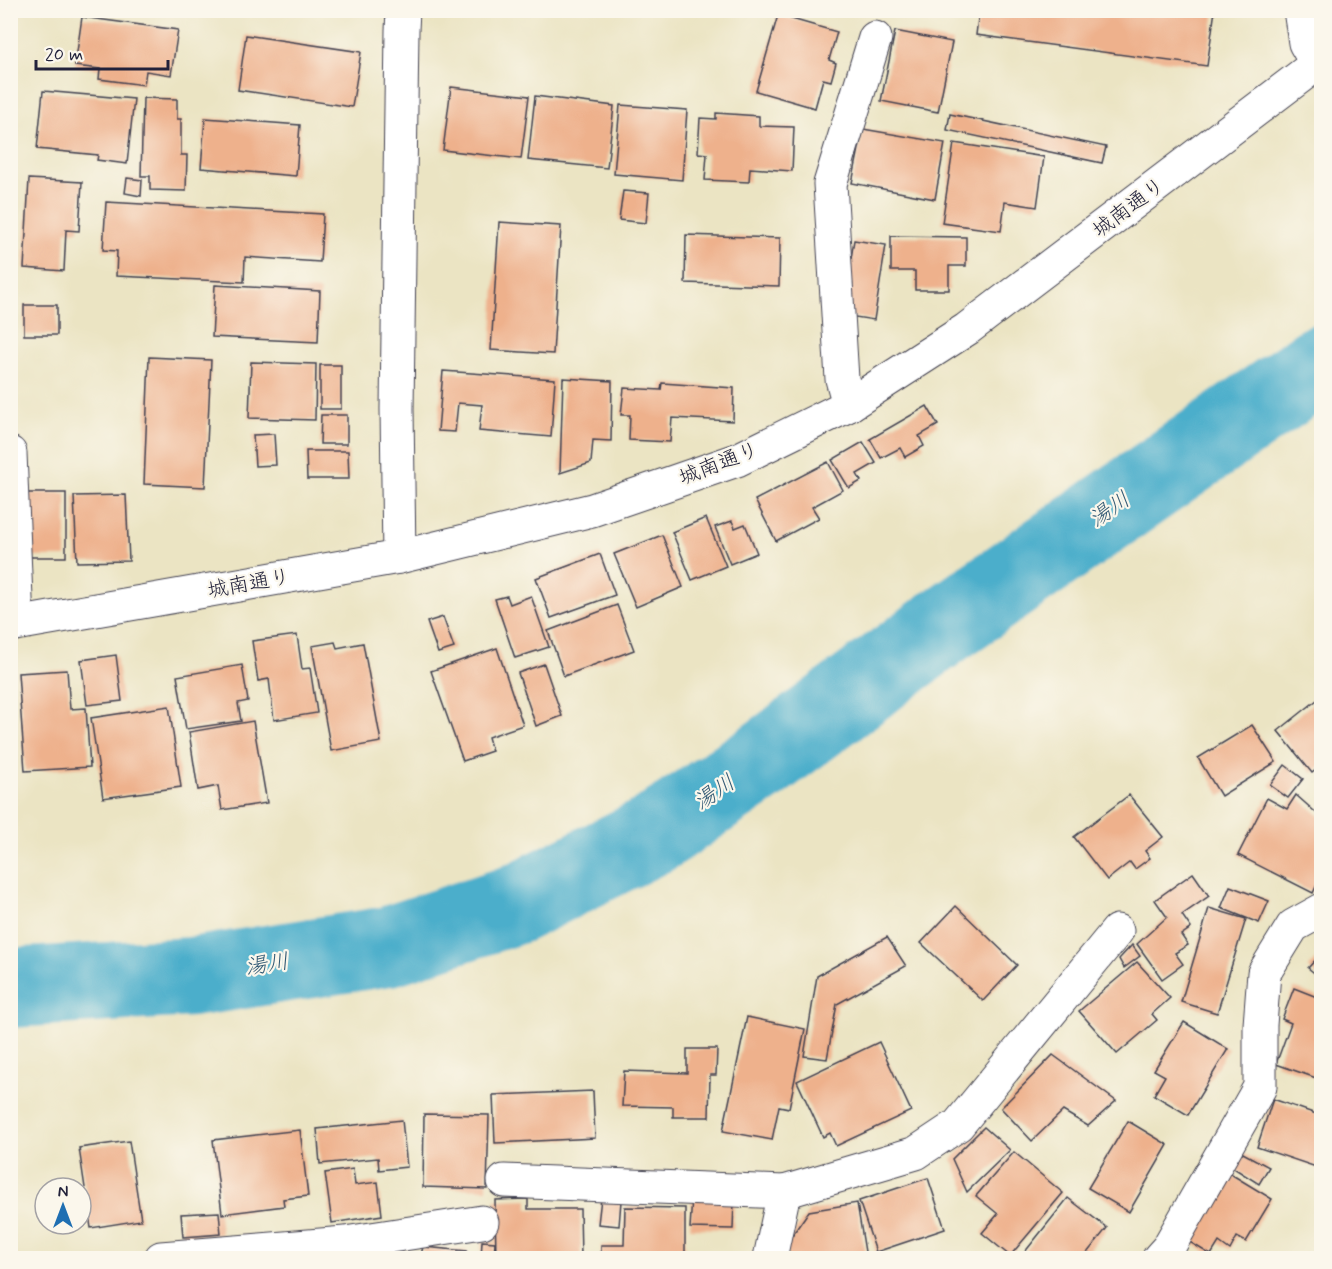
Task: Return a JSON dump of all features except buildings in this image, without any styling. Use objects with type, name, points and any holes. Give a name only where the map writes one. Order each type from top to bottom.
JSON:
[{"type":"street","points":[[399,557],[397,409],[403,10]]},
{"type":"street","points":[[1300,10],[1305,43],[1319,62]]},
{"type":"street","points":[[849,405],[842,379],[830,184],[876,38]]},
{"type":"street","name":"城南通り","points":[[14,624],[399,557],[592,510],[737,460],[849,405],[967,329],[1319,62]]},
{"type":"street","points":[[10,453],[14,624]]},
{"type":"street","points":[[1159,1258],[1168,1248],[1260,1087],[1260,1025],[1264,973],[1293,926],[1322,910]]},
{"type":"street","points":[[504,1181],[783,1192],[916,1154],[958,1125],[1117,931]]},
{"type":"street","points":[[770,1258],[783,1192]]},
{"type":"street","points":[[161,1258],[345,1243],[482,1222]]},
{"type":"waterway","name":"湯川","points":[[10,988],[191,977],[389,946],[516,904],[655,834],[757,765],[943,627],[1322,363]]}]
